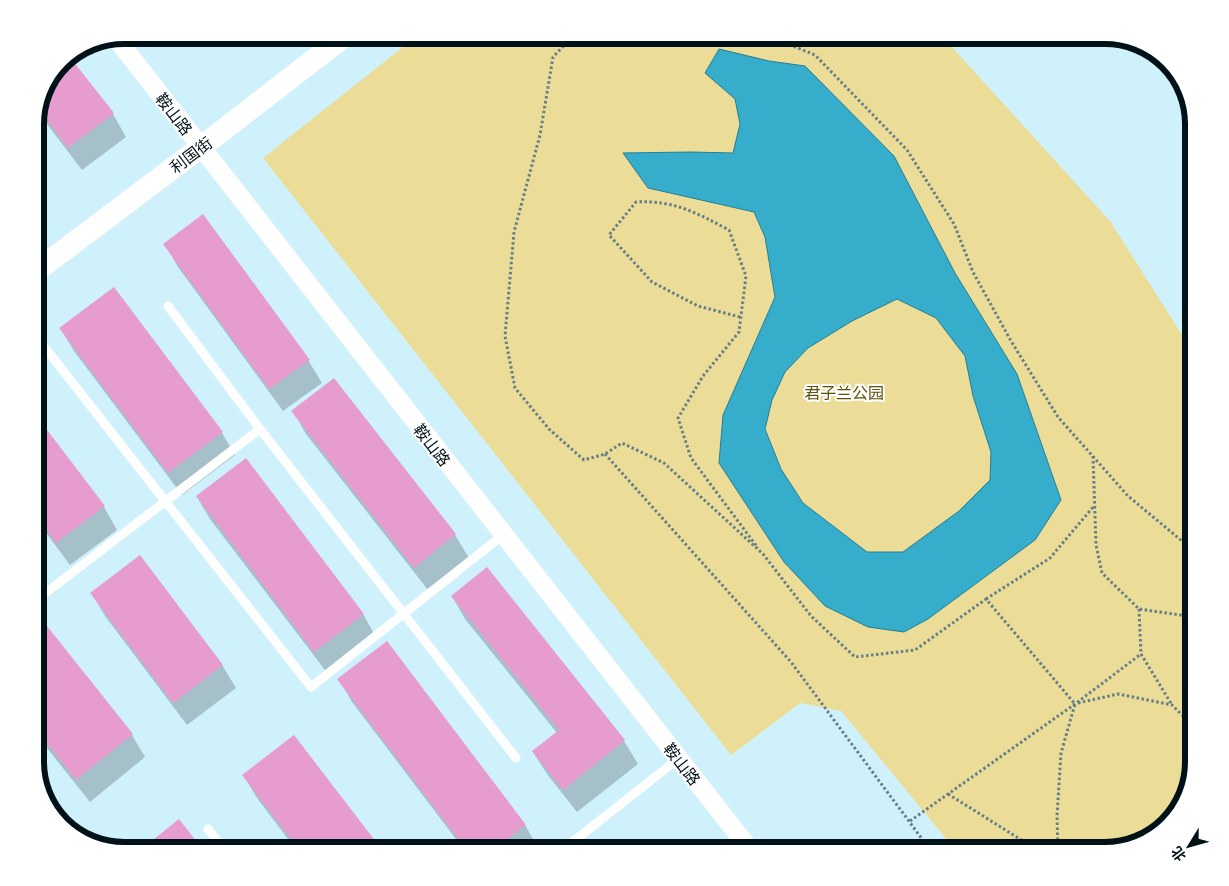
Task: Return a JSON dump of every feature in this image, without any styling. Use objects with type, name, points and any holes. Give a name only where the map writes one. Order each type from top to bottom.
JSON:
[{"type":"street","name":"鞍山路","points":[[121,44],[744,842]]},
{"type":"street","name":"利国街","points":[[44,265],[334,44]]},
{"type":"lane","points":[[168,306],[260,428],[516,758]]},
{"type":"lane","points":[[44,346],[311,687],[503,535]]},
{"type":"lane","points":[[44,594],[260,428]]},
{"type":"lane","points":[[572,842],[678,759]]},
{"type":"lane","points":[[208,829],[218,842]]},
{"type":"path","points":[[565,44],[553,57],[540,135],[514,232],[505,336],[515,388],[549,429],[584,460],[606,454],[622,443],[664,463],[763,554]]},
{"type":"path","points":[[787,44],[815,56],[907,150],[954,224],[973,272],[1011,341],[1058,417],[1128,496],[1185,544]]},
{"type":"path","points":[[740,317],[698,306],[652,282],[609,235],[636,202],[654,201],[690,209],[729,230],[746,276],[739,332],[703,376],[678,418],[691,458],[811,616],[855,657],[915,650],[986,599],[1050,558],[1094,506]]},
{"type":"path","points":[[606,454],[791,662],[924,842]]},
{"type":"path","points":[[1093,456],[1096,545],[1102,573],[1139,609],[1185,616]]},
{"type":"path","points":[[986,599],[1075,704]]},
{"type":"path","points":[[1139,609],[1141,654],[1172,705],[1185,717]]},
{"type":"path","points":[[910,822],[1075,704],[1141,654]]},
{"type":"path","points":[[1075,704],[1118,694],[1172,705]]},
{"type":"path","points":[[1058,842],[1057,816],[1061,753],[1075,704]]},
{"type":"path","points":[[948,794],[1025,842]]},
{"type":"green space","name":"君子兰公园","points":[[407,44],[949,44],[1110,221],[1185,340],[1185,773],[1175,802],[1158,822],[1141,834],[1116,842],[949,842],[841,711],[800,703],[731,755],[263,158]]},
{"type":"water","points":[[719,49],[769,61],[805,66],[894,156],[955,273],[1017,374],[1061,500],[1035,540],[928,619],[904,632],[868,627],[825,606],[784,562],[719,463],[723,415],[775,297],[765,237],[754,212],[648,188],[623,153],[733,153],[740,124],[735,99],[705,73]],"holes":[[[897,299],[936,318],[965,356],[973,396],[991,452],[990,480],[959,511],[903,552],[867,552],[803,503],[781,469],[765,429],[772,400],[785,372],[808,348],[852,321]]]},
{"type":"building","points":[[74,62],[114,113],[68,148],[44,116],[46,103],[52,88],[60,75]]},
{"type":"building","points":[[203,214],[310,360],[269,389],[163,244]]},
{"type":"building","points":[[114,287],[223,432],[168,473],[59,328]]},
{"type":"building","points":[[334,378],[456,534],[414,568],[291,411]]},
{"type":"building","points":[[44,426],[105,506],[56,543],[44,527]]},
{"type":"building","points":[[246,458],[364,614],[314,652],[196,496]]},
{"type":"building","points":[[140,555],[223,665],[173,703],[90,593]]},
{"type":"building","points":[[487,567],[625,740],[563,790],[532,751],[559,730],[451,596]]},
{"type":"building","points":[[44,622],[133,734],[76,780],[44,739]]},
{"type":"building","points":[[387,641],[526,825],[503,842],[460,842],[337,679]]},
{"type":"building","points":[[294,735],[376,842],[293,842],[242,775]]},
{"type":"building","points":[[179,819],[197,842],[150,842]]}]
